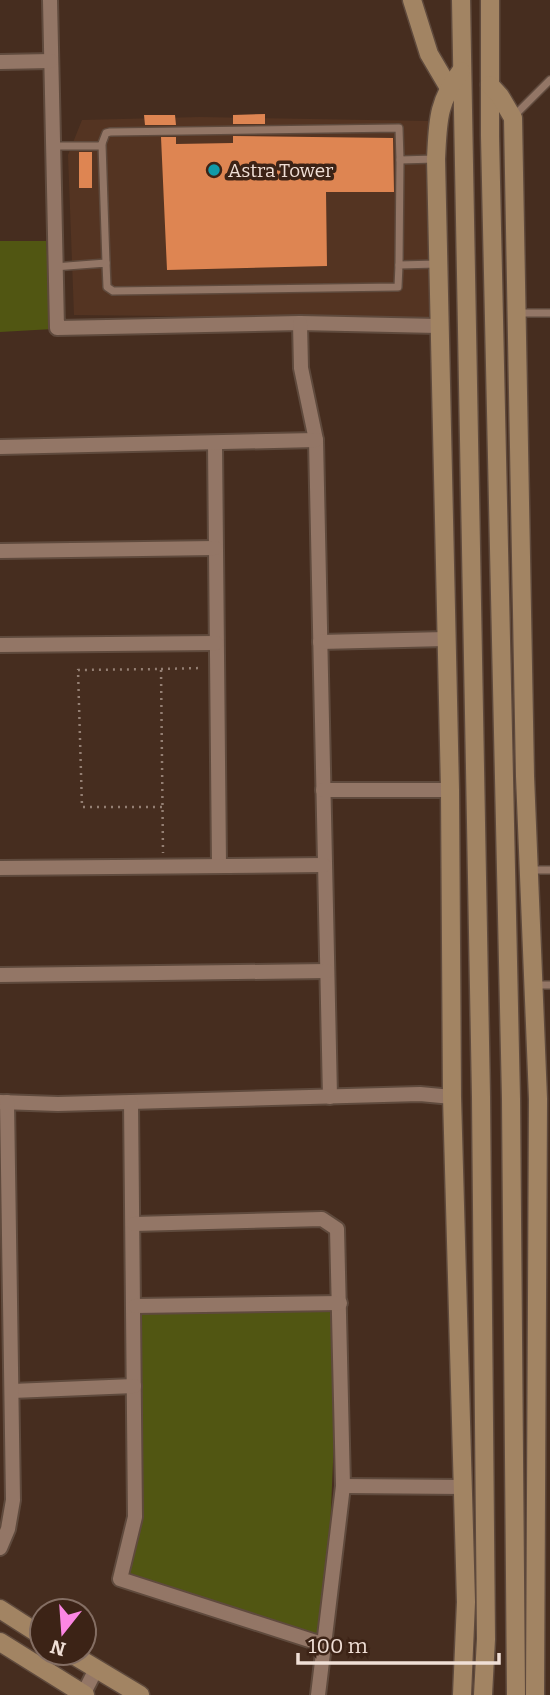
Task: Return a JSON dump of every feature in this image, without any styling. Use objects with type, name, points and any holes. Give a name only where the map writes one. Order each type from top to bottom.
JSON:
[{"type":"street","points":[[50,0],[55,326],[60,329],[300,323],[438,326]]},
{"type":"street","points":[[412,0],[429,54],[449,88]]},
{"type":"street","points":[[461,0],[484,1429],[483,1695]]},
{"type":"street","points":[[491,0],[489,85],[511,1086],[516,1695]]},
{"type":"street","points":[[0,62],[51,61]]},
{"type":"street","points":[[461,71],[439,109],[436,159],[450,790],[452,1097],[466,1602],[462,1695]]},
{"type":"street","points":[[489,85],[500,96],[513,118],[528,870],[542,985],[544,1098],[535,1695]]},
{"type":"street","points":[[300,323],[301,368],[316,440],[330,1097]]},
{"type":"street","points":[[0,447],[316,440]]},
{"type":"street","points":[[215,444],[219,866]]},
{"type":"street","points":[[0,551],[215,548]]},
{"type":"street","points":[[320,642],[446,639]]},
{"type":"street","points":[[0,645],[216,643]]},
{"type":"street","points":[[323,790],[450,790]]},
{"type":"street","points":[[0,867],[324,865]]},
{"type":"street","points":[[0,975],[327,971]]},
{"type":"street","points":[[0,1548],[8,1529],[13,1500],[12,1391],[6,1356],[3,1102],[131,1102],[420,1094],[452,1097]]},
{"type":"street","points":[[131,1102],[135,1517],[120,1578],[325,1645]]},
{"type":"street","points":[[134,1224],[327,1220],[339,1234],[343,1486],[318,1695]]},
{"type":"street","points":[[135,1306],[340,1303]]},
{"type":"street","points":[[12,1391],[134,1386]]},
{"type":"street","points":[[514,1400],[537,1429]]},
{"type":"street","points":[[462,1404],[484,1429]]},
{"type":"street","points":[[343,1486],[464,1487]]},
{"type":"street","points":[[0,1609],[28,1627]]},
{"type":"street","points":[[0,1642],[84,1695],[96,1669]]},
{"type":"street","points":[[93,1667],[140,1695]]},
{"type":"lane","points":[[513,118],[550,80]]},
{"type":"lane","points":[[399,128],[400,160],[398,287],[113,291],[107,288],[103,144],[106,133],[399,128]]},
{"type":"lane","points":[[52,146],[98,147],[103,144]]},
{"type":"lane","points":[[400,160],[436,159]]},
{"type":"lane","points":[[54,267],[106,263]]},
{"type":"lane","points":[[399,265],[437,264]]},
{"type":"lane","points":[[516,313],[550,313]]},
{"type":"lane","points":[[528,870],[550,870]]},
{"type":"path","points":[[162,807],[82,807],[78,670],[217,667]]},
{"type":"path","points":[[161,669],[163,866]]},
{"type":"shaded area","name":"Astra Tower","points":[[200,117],[428,121],[432,319],[74,315],[68,155],[82,120]]},
{"type":"green space","points":[[0,241],[46,241],[53,329],[0,332]]},
{"type":"green space","points":[[340,1303],[325,1645],[120,1579],[143,1494],[135,1306]]},
{"type":"building","points":[[265,114],[265,124],[233,124],[233,115]]},
{"type":"building","points":[[144,115],[175,115],[176,125],[145,125]]},
{"type":"building","points":[[233,136],[393,138],[394,192],[326,192],[327,266],[167,270],[161,137],[176,137],[176,144],[233,143]]},
{"type":"building","points":[[79,152],[92,152],[92,188],[79,188]]},
{"type":"place","name":"Astra Tower","points":[[214,170]]}]
